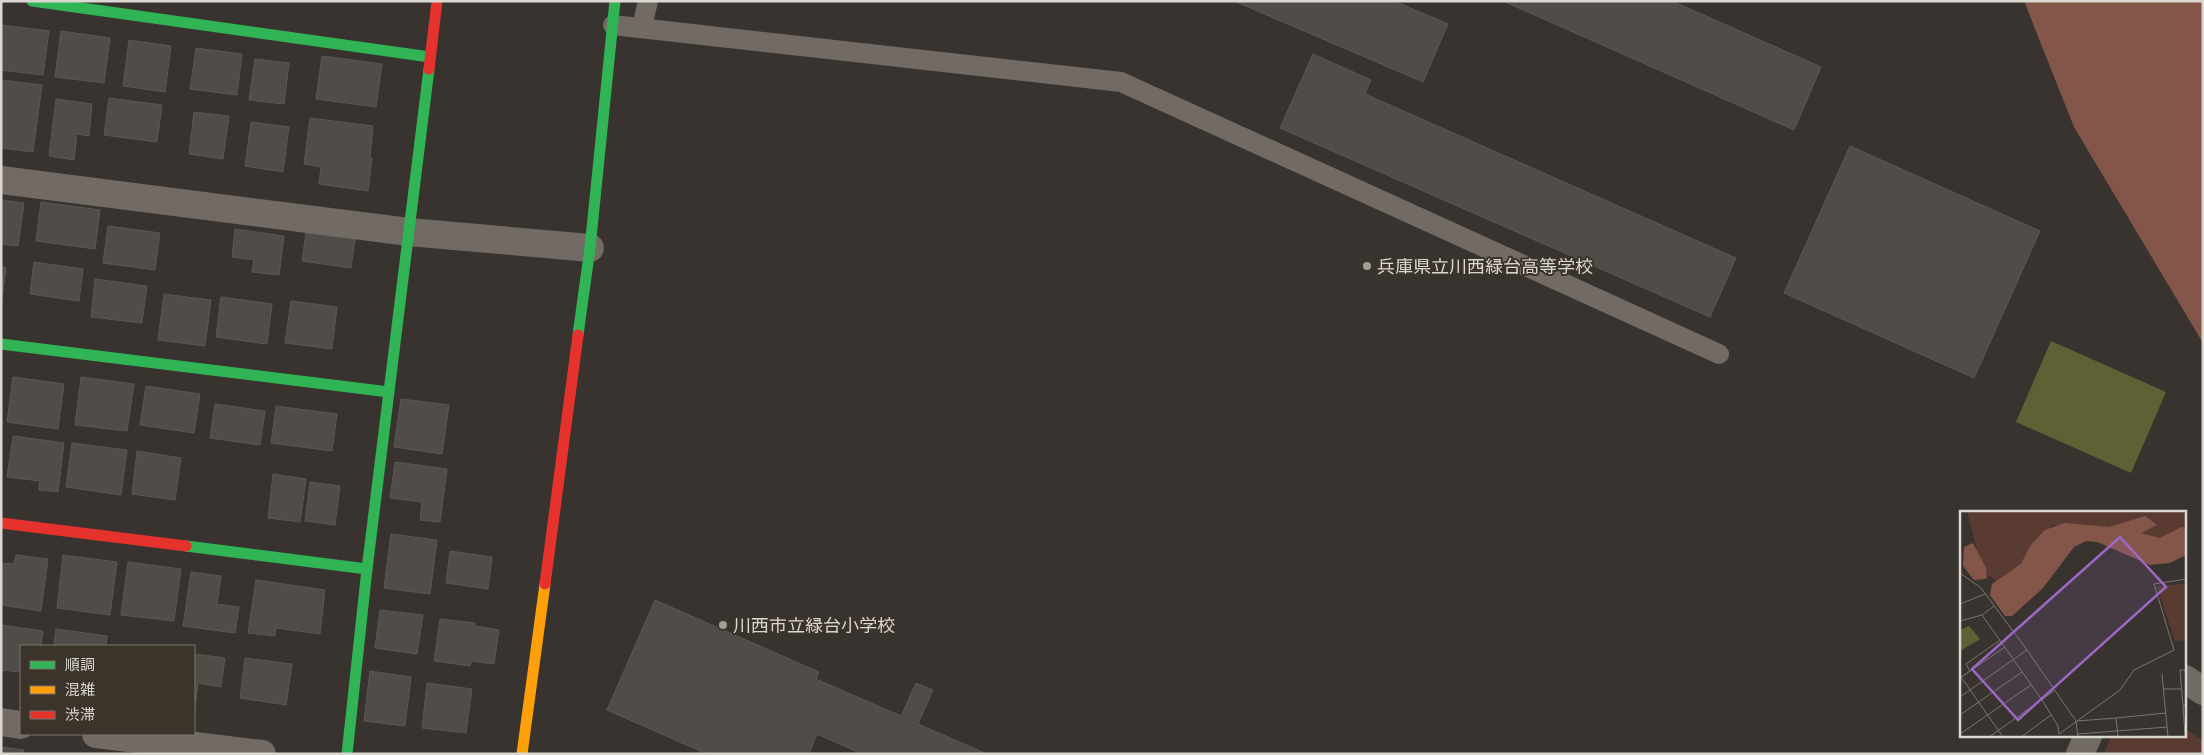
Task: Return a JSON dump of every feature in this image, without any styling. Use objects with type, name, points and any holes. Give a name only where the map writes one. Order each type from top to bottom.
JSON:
[{"type":"street","points":[[32,1],[430,57]]},
{"type":"street","points":[[347,754],[367,569],[437,1]]},
{"type":"street","points":[[522,754],[590,248],[615,1]]},
{"type":"street","points":[[1,180],[409,232],[590,248]]},
{"type":"street","points":[[1,344],[389,392]]},
{"type":"street","points":[[1,523],[367,569]]},
{"type":"street","points":[[2186,680],[2203,691]]},
{"type":"street","points":[[1,722],[20,725]]},
{"type":"street","points":[[104,735],[262,754]]},
{"type":"street","points":[[2080,754],[2087,738]]},
{"type":"lane","points":[[642,27],[648,1]]},
{"type":"lane","points":[[613,25],[1121,82],[1719,354]]},
{"type":"shaded area","points":[[2024,1],[2203,1],[2203,343],[2074,127]]},
{"type":"shaded area","points":[[2051,341],[2166,392],[2131,473],[2016,422]]},
{"type":"shaded area","points":[[2186,730],[2203,740],[2203,754],[2104,754],[2110,738],[2186,738]]},
{"type":"building","points":[[1234,1],[1394,1],[1448,24],[1423,82]]},
{"type":"building","points":[[1503,1],[1672,1],[1821,67],[1794,130]]},
{"type":"building","points":[[1,25],[49,31],[43,75],[1,70]]},
{"type":"building","points":[[61,31],[110,38],[104,83],[55,77]]},
{"type":"building","points":[[129,40],[171,46],[165,92],[123,86]]},
{"type":"building","points":[[196,48],[242,54],[237,95],[190,89]]},
{"type":"building","points":[[1313,54],[1371,80],[1365,94],[1736,258],[1710,317],[1280,128]]},
{"type":"building","points":[[322,56],[382,64],[376,107],[316,99]]},
{"type":"building","points":[[255,59],[289,63],[284,104],[249,100]]},
{"type":"building","points":[[1,80],[42,85],[33,152],[1,148]]},
{"type":"building","points":[[109,98],[162,105],[157,142],[104,135]]},
{"type":"building","points":[[56,99],[92,104],[89,136],[77,134],[74,160],[49,156]]},
{"type":"building","points":[[194,112],[229,116],[223,159],[189,154]]},
{"type":"building","points":[[310,118],[373,126],[368,191],[319,184],[321,167],[304,164]]},
{"type":"building","points":[[251,122],[289,127],[283,172],[245,166]]},
{"type":"building","points":[[1850,146],[2040,231],[1974,378],[1784,293]]},
{"type":"building","points":[[1,200],[24,203],[18,246],[1,244]]},
{"type":"building","points":[[41,202],[100,210],[95,249],[36,241]]},
{"type":"building","points":[[108,226],[160,233],[155,270],[103,263]]},
{"type":"building","points":[[235,229],[284,236],[279,275],[252,272],[254,260],[232,257]]},
{"type":"building","points":[[306,233],[355,239],[351,268],[302,261]]},
{"type":"building","points":[[34,262],[83,269],[79,301],[30,294]]},
{"type":"building","points":[[1,267],[6,268],[1,307]]},
{"type":"building","points":[[95,279],[147,286],[142,323],[91,317]]},
{"type":"building","points":[[164,294],[211,300],[205,346],[158,340]]},
{"type":"building","points":[[221,297],[272,304],[267,344],[216,337]]},
{"type":"building","points":[[291,301],[337,307],[332,349],[285,343]]},
{"type":"building","points":[[13,377],[64,384],[58,429],[7,422]]},
{"type":"building","points":[[81,377],[134,384],[127,431],[75,425]]},
{"type":"building","points":[[146,386],[200,394],[194,433],[140,425]]},
{"type":"building","points":[[401,399],[449,405],[442,454],[394,447]]},
{"type":"building","points":[[215,404],[265,411],[260,445],[210,438]]},
{"type":"building","points":[[276,406],[337,414],[332,451],[271,443]]},
{"type":"building","points":[[13,436],[64,443],[58,492],[39,490],[40,481],[7,477]]},
{"type":"building","points":[[72,443],[127,450],[121,495],[66,487]]},
{"type":"building","points":[[137,451],[181,458],[175,500],[132,494]]},
{"type":"building","points":[[395,462],[447,469],[440,522],[420,520],[422,502],[390,498]]},
{"type":"building","points":[[273,474],[306,479],[300,522],[268,518]]},
{"type":"building","points":[[310,482],[340,486],[335,525],[305,521]]},
{"type":"building","points":[[391,534],[437,540],[430,594],[384,588]]},
{"type":"building","points":[[450,551],[492,557],[488,589],[446,583]]},
{"type":"building","points":[[16,555],[48,559],[41,611],[1,605],[1,563],[14,564]]},
{"type":"building","points":[[63,555],[117,562],[110,615],[57,608]]},
{"type":"building","points":[[128,562],[181,569],[174,621],[121,615]]},
{"type":"building","points":[[191,572],[221,576],[217,604],[239,607],[235,633],[183,626]]},
{"type":"building","points":[[256,580],[325,590],[320,634],[276,628],[275,636],[248,633]]},
{"type":"building","points":[[655,600],[819,672],[816,679],[901,716],[916,683],[933,690],[918,724],[987,754],[862,754],[817,734],[809,754],[707,754],[607,710]]},
{"type":"building","points":[[380,610],[423,615],[417,654],[375,648]]},
{"type":"building","points":[[440,619],[475,623],[475,626],[499,630],[494,664],[471,661],[470,666],[434,661]]},
{"type":"building","points":[[1,625],[43,631],[41,645],[20,645],[20,672],[1,670]]},
{"type":"building","points":[[56,629],[107,636],[106,645],[54,645]]},
{"type":"building","points":[[195,654],[225,658],[221,687],[198,683],[195,708]]},
{"type":"building","points":[[245,658],[292,664],[286,705],[240,698]]},
{"type":"building","points":[[370,671],[411,677],[405,726],[364,721]]},
{"type":"building","points":[[427,683],[472,689],[466,733],[422,728]]},
{"type":"building","points":[[1,747],[24,750],[23,754],[1,754]]},
{"type":"traffic: fast","points":[[32,1],[430,57]]},
{"type":"traffic: fast","points":[[578,335],[590,248],[615,1]]},
{"type":"traffic: fast","points":[[347,754],[367,569],[429,69]]},
{"type":"traffic: fast","points":[[1,344],[389,392]]},
{"type":"traffic: fast","points":[[186,546],[367,569]]},
{"type":"traffic: slow","points":[[522,754],[545,584]]},
{"type":"traffic: jam","points":[[429,69],[437,1]]},
{"type":"traffic: jam","points":[[545,584],[578,335]]},
{"type":"traffic: jam","points":[[1,523],[186,546]]},
{"type":"place","name":"兵庫県立川西緑台高等学校","points":[[1367,266]]},
{"type":"place","name":"川西市立緑台小学校","points":[[723,625]]}]
